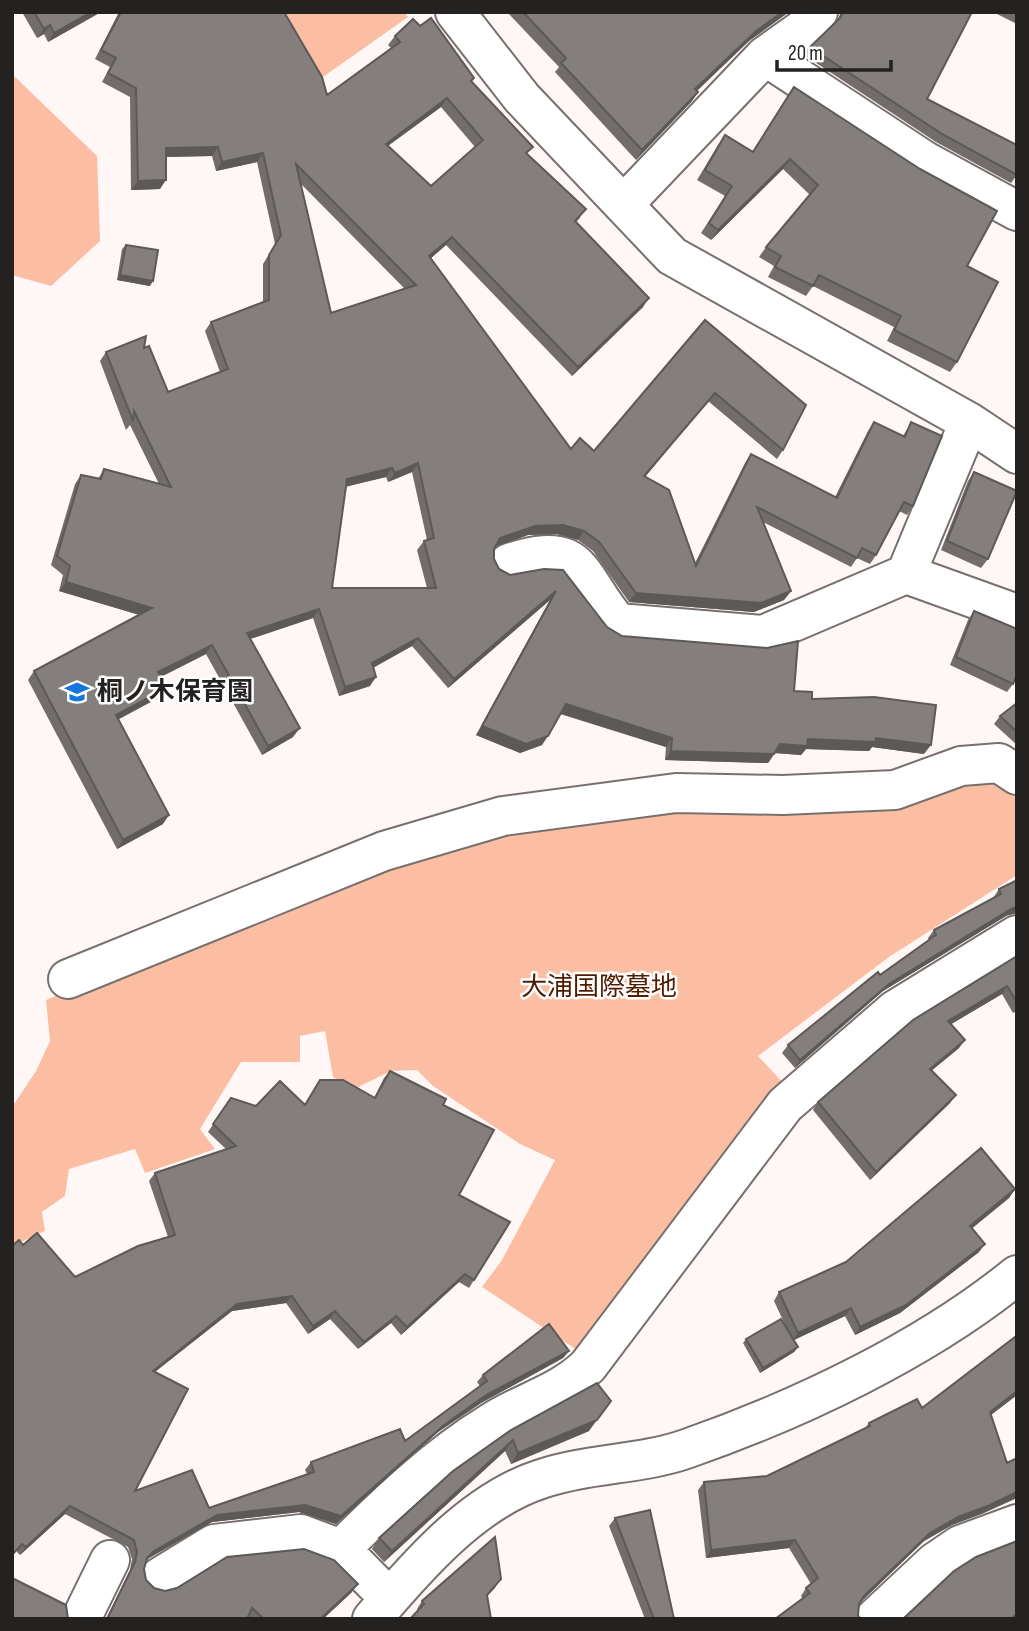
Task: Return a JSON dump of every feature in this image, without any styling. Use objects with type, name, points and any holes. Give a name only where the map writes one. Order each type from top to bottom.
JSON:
[{"type":"street","points":[[455,12],[522,98],[672,256],[970,422],[1017,454]]},
{"type":"street","points":[[624,204],[765,56],[803,29],[818,12]]},
{"type":"street","points":[[765,56],[925,161],[1017,211]]},
{"type":"street","points":[[509,563],[531,556],[562,554],[581,567],[599,601],[618,623],[763,635],[906,573],[970,422]]},
{"type":"street","points":[[906,573],[1017,614]]},
{"type":"street","points":[[68,979],[384,851],[503,816],[676,793],[783,795],[895,790],[961,766],[999,763],[1017,775]]},
{"type":"street","points":[[341,1549],[410,1480],[482,1428],[570,1384],[588,1366],[785,1105],[895,1010],[1017,935]]},
{"type":"street","points":[[160,1577],[214,1544],[301,1534],[341,1549],[381,1609],[468,1521],[509,1494],[541,1479],[684,1450],[770,1415],[897,1356],[1017,1275]]},
{"type":"street","points":[[874,1619],[935,1562],[960,1545],[1017,1524]]},
{"type":"street","points":[[81,1619],[110,1560]]},
{"type":"green space","points":[[279,12],[404,12],[408,17],[323,77]]},
{"type":"green space","points":[[12,74],[97,156],[100,241],[51,286],[12,275]]},
{"type":"green space","name":"大浦国際墓地","points":[[972,772],[1017,789],[1017,875],[889,957],[758,1056],[787,1087],[583,1354],[482,1287],[502,1260],[555,1160],[520,1144],[433,1086],[417,1070],[391,1071],[354,1089],[333,1077],[325,1031],[300,1036],[300,1062],[241,1062],[200,1129],[215,1149],[145,1173],[135,1149],[69,1169],[65,1196],[42,1212],[45,1231],[12,1246],[12,1107],[36,1071],[50,1041],[46,1000],[269,905],[496,825]]},
{"type":"building","points":[[34,12],[91,12],[54,33],[50,25],[44,29]]},
{"type":"building","points":[[121,12],[284,12],[322,77],[327,95],[400,42],[395,36],[413,19],[420,26],[431,18],[474,78],[471,81],[533,147],[526,153],[586,209],[575,221],[649,298],[578,367],[452,237],[429,256],[571,449],[580,438],[594,451],[705,320],[806,405],[783,450],[715,393],[644,476],[669,490],[696,566],[751,454],[837,498],[874,422],[905,437],[911,422],[942,436],[913,506],[904,502],[876,555],[862,548],[857,558],[757,507],[791,591],[761,603],[636,593],[599,542],[584,531],[563,525],[535,526],[500,538],[494,549],[494,559],[499,569],[510,575],[544,569],[563,570],[607,627],[622,636],[767,648],[798,641],[794,691],[812,692],[812,699],[874,697],[936,705],[931,745],[876,738],[875,742],[808,739],[807,746],[780,744],[774,754],[671,751],[672,738],[566,704],[548,736],[526,744],[482,726],[556,591],[454,679],[418,638],[372,663],[376,677],[345,687],[319,609],[247,633],[300,728],[268,746],[212,645],[158,672],[167,688],[116,715],[169,815],[123,840],[34,671],[152,608],[66,582],[70,566],[57,556],[81,475],[101,479],[104,469],[171,487],[134,411],[133,421],[106,352],[146,336],[144,348],[149,346],[168,392],[228,369],[211,322],[269,300],[269,255],[281,235],[263,153],[222,162],[218,147],[166,148],[166,180],[138,181],[136,88],[108,73],[116,58],[101,50]],"holes":[[[447,98],[483,140],[431,186],[386,144]],[[296,164],[416,285],[331,313]],[[418,463],[434,538],[424,541],[436,588],[332,588],[347,479],[392,468],[395,473]]]},
{"type":"building","points":[[523,12],[782,12],[756,31],[695,89],[698,92],[642,150],[561,63],[566,58]]},
{"type":"building","points":[[843,12],[972,12],[927,99],[1017,145],[1017,175],[942,134],[810,47]]},
{"type":"building","points":[[794,87],[920,169],[997,211],[967,266],[998,282],[957,362],[894,330],[901,316],[819,275],[813,286],[775,267],[781,256],[766,247],[818,185],[790,159],[718,230],[709,223],[732,186],[705,170],[725,135],[753,152]]},
{"type":"building","points":[[126,245],[158,250],[153,281],[120,275]]},
{"type":"building","points":[[974,472],[1017,491],[988,559],[947,541]]},
{"type":"building","points":[[974,611],[1017,629],[1017,674],[1013,684],[956,657]]},
{"type":"building","points":[[1017,703],[1017,732],[1000,716]]},
{"type":"building","points":[[1017,880],[1017,907],[889,984],[800,1060],[788,1045],[878,972],[880,975],[936,935],[934,930],[1001,894],[999,889]]},
{"type":"building","points":[[1017,956],[1017,1002],[1007,986],[948,1021],[965,1040],[930,1069],[956,1095],[876,1172],[818,1102],[913,1020]]},
{"type":"building","points":[[390,1071],[446,1099],[443,1105],[494,1130],[459,1195],[510,1222],[474,1280],[465,1274],[407,1327],[396,1316],[364,1342],[335,1311],[313,1326],[292,1296],[237,1304],[153,1371],[188,1389],[135,1491],[192,1470],[209,1508],[314,1472],[311,1462],[400,1429],[405,1441],[487,1381],[483,1375],[549,1324],[569,1351],[486,1395],[444,1425],[341,1516],[305,1505],[217,1515],[154,1551],[147,1558],[144,1569],[146,1580],[154,1588],[165,1591],[177,1588],[227,1557],[304,1549],[334,1560],[358,1584],[320,1619],[264,1619],[252,1608],[247,1619],[107,1619],[135,1562],[137,1552],[134,1540],[70,1506],[26,1547],[22,1544],[12,1555],[12,1246],[19,1240],[23,1245],[37,1233],[75,1277],[138,1246],[175,1235],[155,1173],[236,1146],[213,1124],[231,1098],[256,1106],[280,1081],[305,1105],[320,1080],[343,1080],[375,1098]]},
{"type":"building","points":[[981,1148],[1015,1189],[970,1226],[985,1244],[906,1305],[860,1327],[851,1308],[798,1333],[779,1292],[846,1262]]},
{"type":"building","points":[[781,1319],[798,1347],[763,1368],[746,1339]]},
{"type":"building","points":[[1015,1337],[1017,1391],[990,1412],[1007,1463],[1017,1458],[1017,1492],[958,1517],[930,1533],[864,1596],[859,1604],[860,1619],[775,1619],[810,1593],[806,1588],[818,1578],[795,1540],[711,1550],[704,1482],[767,1476],[870,1426],[869,1423],[917,1399],[922,1408]]},
{"type":"building","points":[[597,1383],[611,1401],[597,1420],[518,1453],[513,1440],[392,1551],[379,1538],[453,1471],[511,1430]]},
{"type":"building","points":[[650,1510],[674,1619],[654,1619],[615,1518]]},
{"type":"building","points":[[495,1537],[501,1579],[487,1595],[491,1619],[410,1619],[424,1604],[422,1601]]},
{"type":"building","points":[[1017,1541],[1017,1619],[1014,1616],[1011,1619],[903,1619],[954,1571],[976,1557]]},
{"type":"building","points":[[12,1578],[66,1605],[68,1619],[12,1619]]},
{"type":"place","name":"桐ノ木保育園","points":[[77,692]]}]
